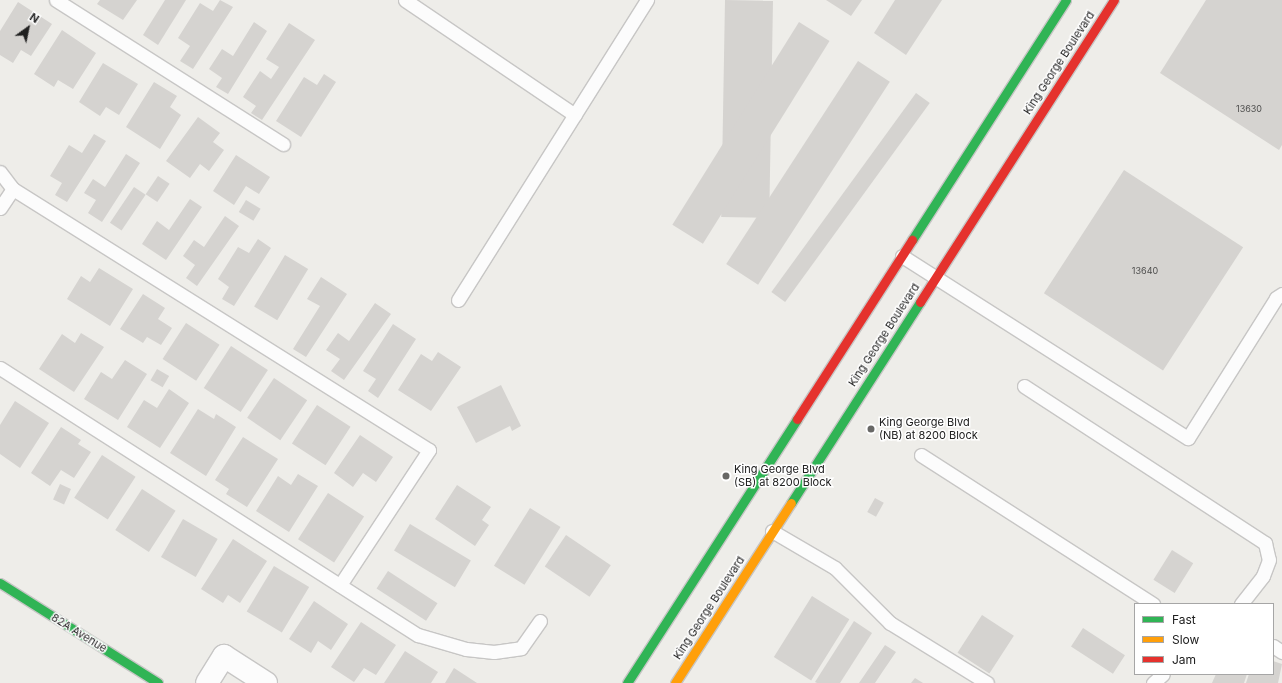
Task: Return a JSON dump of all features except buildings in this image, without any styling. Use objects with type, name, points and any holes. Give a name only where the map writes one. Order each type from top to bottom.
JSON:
[{"type":"main road","points":[[627,683],[1066,0]]},
{"type":"main road","name":"King George Boulevard","points":[[674,683],[1114,0]]},
{"type":"main road","name":"82A Avenue","points":[[0,583],[158,683]]},
{"type":"street","points":[[207,683],[224,656],[266,683]]},
{"type":"lane","points":[[56,0],[283,144]]},
{"type":"lane","points":[[405,0],[575,115]]},
{"type":"lane","points":[[458,300],[647,0]]},
{"type":"lane","points":[[0,172],[13,189],[429,450],[340,585]]},
{"type":"lane","points":[[0,208],[13,189]]},
{"type":"lane","points":[[902,256],[1188,438],[1276,298],[1282,294]]},
{"type":"lane","points":[[0,368],[418,635],[466,649],[494,652],[521,648],[540,621]]},
{"type":"lane","points":[[1024,386],[1265,543],[1269,560],[1263,576],[1242,603]]},
{"type":"lane","points":[[921,455],[1151,603]]},
{"type":"lane","points":[[772,531],[834,568],[890,623],[987,683]]},
{"type":"lane","points":[[1153,683],[1162,675]]},
{"type":"traffic: fast","points":[[912,240],[1066,0]]},
{"type":"traffic: fast","points":[[791,503],[920,302]]},
{"type":"traffic: fast","points":[[627,683],[797,419]]},
{"type":"traffic: fast","points":[[0,583],[158,683]]},
{"type":"traffic: slow","points":[[675,683],[791,503]]},
{"type":"traffic: jam","points":[[920,302],[1114,0]]},
{"type":"traffic: jam","points":[[797,419],[912,240]]},
{"type":"place","name":"King George Blvd (NB) at 8200 Block","points":[[871,429]]},
{"type":"place","name":"King George Blvd (SB) at 8200 Block","points":[[726,476]]}]
